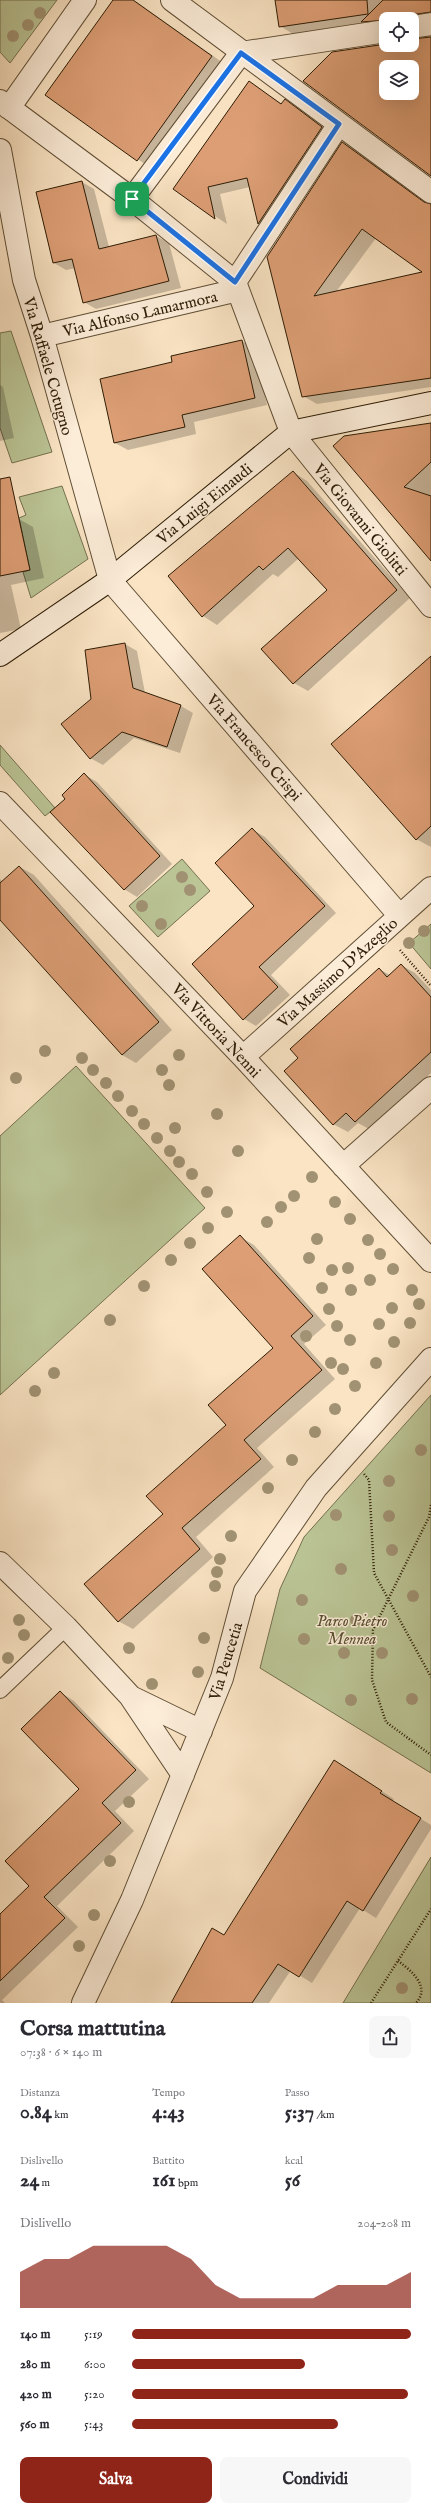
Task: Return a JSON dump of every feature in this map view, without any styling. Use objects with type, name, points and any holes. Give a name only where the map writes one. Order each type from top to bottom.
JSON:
[{"type":"street","points":[[85,0],[4,105],[132,199],[236,286],[339,124]]},
{"type":"street","points":[[172,0],[241,53],[431,192]]},
{"type":"street","points":[[419,26],[431,24]]},
{"type":"street","points":[[132,199],[241,53],[379,32]]},
{"type":"street","name":"Via Raffaele Cotugno","points":[[0,150],[24,280],[42,336],[110,580]]},
{"type":"street","name":"Via Alfonso Lamarmora","points":[[42,336],[236,286]]},
{"type":"street","name":"Via Giovanni Giolitti","points":[[236,286],[291,432],[431,606]]},
{"type":"street","name":"Via Luigi Einaudi","points":[[0,655],[110,580],[291,432],[431,403]]},
{"type":"street","name":"Via Francesco Crispi","points":[[110,580],[400,915]]},
{"type":"street","name":"Via Vittoria Nenni","points":[[0,803],[243,1057],[431,1261]]},
{"type":"street","name":"Via Massimo D'Azeglio","points":[[243,1057],[431,888]]},
{"type":"street","points":[[343,1166],[431,1088]]},
{"type":"street","name":"Via Peucetia","points":[[83,2003],[132,1900],[222,1678],[245,1591],[316,1488],[431,1359]]},
{"type":"street","points":[[0,1563],[66,1627],[130,1696],[183,1775]]},
{"type":"street","points":[[130,1696],[201,1731]]},
{"type":"lane","points":[[0,1690],[66,1627]]},
{"type":"path","points":[[383,930],[431,986]]},
{"type":"path","points":[[346,1454],[369,1480],[374,1573],[431,1677]]},
{"type":"path","points":[[431,1505],[429,1517],[373,1630],[372,1680],[386,1722],[431,1755]]},
{"type":"path","points":[[371,2003],[431,1909]]},
{"type":"path","points":[[398,1961],[420,1977],[424,1989],[420,2000],[416,2003]]},
{"type":"green space","points":[[0,0],[57,0],[10,63],[0,52]]},
{"type":"green space","points":[[11,331],[52,452],[12,463],[0,428],[0,333]]},
{"type":"green space","points":[[62,486],[88,559],[31,598],[23,572],[30,570],[19,518],[26,515],[19,497]]},
{"type":"green space","points":[[0,745],[55,808],[45,816],[0,765]]},
{"type":"green space","points":[[182,859],[210,891],[158,937],[129,906]]},
{"type":"green space","points":[[431,924],[431,969],[409,943]]},
{"type":"green space","points":[[76,1066],[205,1208],[0,1395],[0,1136]]},
{"type":"green space","name":"Parco Pietro Mennea","points":[[431,1395],[431,1773],[260,1668],[280,1589],[304,1537]]},
{"type":"green space","points":[[431,1857],[431,2003],[343,2003]]},
{"type":"building","points":[[113,0],[133,0],[212,56],[137,161],[45,95]]},
{"type":"building","points":[[275,0],[367,0],[368,14],[279,27]]},
{"type":"building","points":[[383,0],[431,0],[431,12],[419,14],[419,12],[379,12],[379,21],[361,22]]},
{"type":"building","points":[[431,37],[431,176],[303,81],[332,52],[379,45],[379,52],[419,52],[419,38]]},
{"type":"building","points":[[249,81],[281,104],[285,99],[322,127],[258,224],[247,178],[208,187],[215,219],[173,189]]},
{"type":"building","points":[[342,142],[424,202],[431,204],[431,378],[302,397],[267,257]],"holes":[[[362,229],[422,272],[314,296]]]},
{"type":"building","points":[[82,181],[99,249],[156,235],[169,281],[83,303],[72,259],[53,263],[36,192]]},
{"type":"building","points":[[242,340],[255,398],[182,415],[185,427],[114,443],[100,379],[172,362],[171,356]]},
{"type":"building","points":[[431,423],[431,462],[404,487],[431,496],[431,561],[333,446],[344,436]]},
{"type":"building","points":[[293,471],[397,590],[293,684],[261,649],[327,590],[288,548],[263,570],[259,566],[202,617],[168,576]]},
{"type":"building","points":[[10,477],[30,570],[0,576],[0,479]]},
{"type":"building","points":[[125,643],[133,688],[181,705],[167,747],[122,732],[90,759],[61,724],[91,699],[85,650]]},
{"type":"building","points":[[431,656],[431,826],[416,840],[331,744]]},
{"type":"building","points":[[84,773],[160,856],[124,890],[50,812],[65,799],[62,795]]},
{"type":"building","points":[[252,828],[325,906],[259,967],[278,987],[243,1020],[192,964],[254,906],[215,863]]},
{"type":"building","points":[[19,866],[159,1022],[122,1055],[0,920],[0,883]]},
{"type":"building","points":[[401,964],[431,997],[431,1052],[355,1122],[346,1113],[333,1125],[284,1071],[298,1058],[290,1049],[379,968],[387,977]]},
{"type":"building","points":[[240,1235],[313,1316],[291,1336],[322,1370],[244,1440],[261,1459],[182,1528],[200,1549],[118,1622],[84,1584],[163,1514],[146,1496],[226,1425],[208,1405],[273,1348],[202,1269]]},
{"type":"building","points":[[60,1691],[136,1770],[102,1803],[121,1823],[44,1897],[65,1918],[0,1981],[0,1914],[29,1886],[5,1861],[79,1789],[21,1729]]},
{"type":"building","points":[[334,1760],[382,1791],[380,1793],[421,1818],[363,1911],[347,1901],[299,1977],[278,1964],[252,2003],[171,2003],[212,1928],[224,1935]]},
{"type":"route","points":[[241,53],[339,124],[235,282],[132,199],[241,53]]}]
